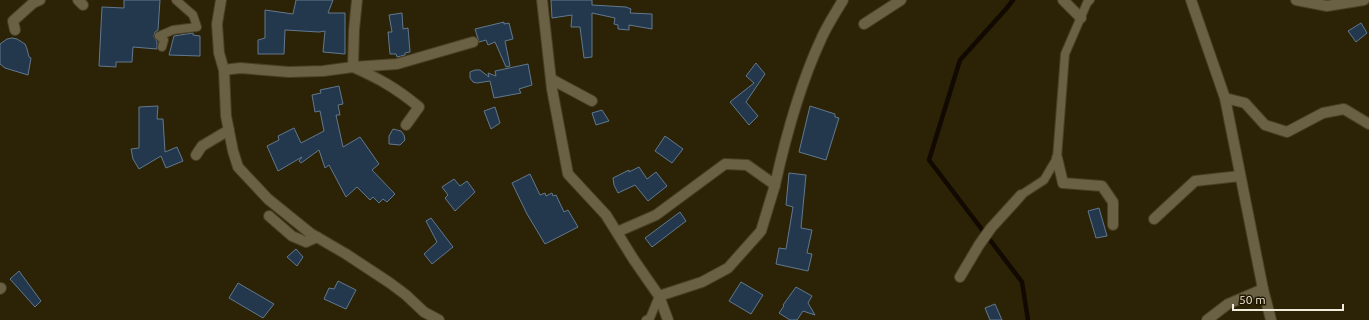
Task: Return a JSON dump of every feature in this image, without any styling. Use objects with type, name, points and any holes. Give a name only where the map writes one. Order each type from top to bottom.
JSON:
[{"type":"street","points":[[15,30],[13,21],[32,3],[40,0]]},
{"type":"street","points":[[221,0],[216,24],[219,53],[224,70],[226,116],[238,167],[268,199],[310,233],[346,254],[390,283],[424,312],[439,320]]},
{"type":"street","points":[[353,67],[354,30],[357,0]]},
{"type":"street","points":[[542,0],[551,79],[568,174],[606,215],[634,260],[659,296],[668,320]]},
{"type":"street","points":[[659,296],[702,282],[728,268],[761,231],[775,185],[784,144],[801,90],[822,37],[843,0]]},
{"type":"street","points":[[864,24],[902,0]]},
{"type":"street","points":[[1063,0],[1081,18]]},
{"type":"street","points":[[1191,0],[1225,98],[1262,289],[1271,320]]},
{"type":"street","points":[[1296,0],[1327,6],[1364,0]]},
{"type":"street","points":[[224,70],[240,68],[296,72],[397,64],[473,42]]},
{"type":"street","points":[[353,67],[386,83],[419,107],[406,125]]},
{"type":"street","points":[[551,79],[592,101]]},
{"type":"street","points":[[1225,98],[1245,103],[1265,125],[1287,132],[1323,113],[1344,109],[1369,124]]},
{"type":"street","points":[[196,155],[202,146],[229,130]]},
{"type":"street","points":[[1057,158],[1063,183],[1102,186],[1113,202],[1113,226]]},
{"type":"street","points":[[617,232],[656,215],[725,164],[747,165],[775,185]]},
{"type":"street","points":[[1154,219],[1195,181],[1240,176]]},
{"type":"street","points":[[960,277],[991,228],[1021,195]]},
{"type":"street","points":[[269,216],[292,236],[306,242],[317,237]]},
{"type":"street","points":[[1207,320],[1228,304],[1262,289]]},
{"type":"lane","points":[[162,47],[164,40],[159,36],[173,30],[197,27],[193,15],[176,0]]},
{"type":"lane","points":[[1021,195],[1044,180],[1057,158],[1065,54],[1090,0]]},
{"type":"lane","points":[[646,320],[650,318],[659,296]]},
{"type":"building","points":[[124,0],[160,0],[158,30],[155,32],[154,36],[157,42],[157,49],[133,47],[132,62],[116,62],[116,67],[99,66],[102,7],[124,8]]},
{"type":"building","points":[[296,0],[333,0],[328,13],[345,13],[345,54],[323,52],[325,31],[285,30],[284,54],[258,54],[258,40],[265,38],[265,10],[293,14]]},
{"type":"building","points":[[551,0],[592,0],[592,5],[626,7],[631,9],[630,13],[652,14],[652,29],[629,25],[629,30],[618,29],[618,25],[614,24],[615,18],[592,13],[592,57],[584,58],[580,27],[571,27],[572,15],[552,18]]},
{"type":"building","points":[[402,13],[403,29],[408,28],[410,52],[397,57],[396,54],[390,54],[388,32],[392,32],[389,15]]},
{"type":"building","points":[[504,22],[504,24],[509,23],[513,39],[505,41],[510,66],[506,67],[495,42],[488,45],[486,40],[479,42],[475,29]]},
{"type":"building","points":[[1361,23],[1367,33],[1356,42],[1348,31]]},
{"type":"building","points":[[193,33],[193,35],[200,36],[200,56],[169,55],[174,36]]},
{"type":"building","points":[[12,38],[25,44],[29,57],[31,58],[28,75],[5,68],[0,64],[0,44],[7,39]]},
{"type":"building","points":[[756,63],[765,74],[746,102],[758,116],[749,125],[730,102],[754,83],[746,76]]},
{"type":"building","points":[[528,64],[532,85],[519,89],[521,93],[494,98],[490,81],[477,83],[473,82],[470,78],[470,72],[475,70],[480,70],[489,77],[488,73],[496,76],[495,71]]},
{"type":"building","points":[[339,86],[343,104],[338,105],[340,115],[336,115],[343,147],[360,137],[379,164],[372,170],[395,194],[387,202],[383,199],[379,203],[373,197],[370,200],[357,187],[346,197],[329,165],[325,168],[319,150],[301,163],[299,161],[302,157],[278,171],[267,146],[279,140],[278,136],[294,128],[301,143],[324,131],[320,111],[315,112],[312,95],[321,93],[320,90]]},
{"type":"building","points":[[158,106],[157,119],[163,119],[165,152],[177,147],[183,161],[166,168],[161,156],[139,169],[133,159],[131,149],[139,148],[139,107]]},
{"type":"building","points":[[810,106],[835,114],[835,117],[839,118],[826,160],[799,152]]},
{"type":"building","points":[[495,107],[500,123],[491,129],[484,111]]},
{"type":"building","points":[[602,110],[609,121],[596,125],[592,113]]},
{"type":"building","points":[[393,129],[401,131],[404,135],[405,140],[400,145],[389,144],[389,136]]},
{"type":"building","points":[[665,136],[683,149],[672,163],[655,151]]},
{"type":"building","points":[[639,167],[647,179],[656,172],[667,186],[648,201],[635,185],[618,193],[614,185],[613,178]]},
{"type":"building","points":[[789,173],[806,175],[801,228],[812,230],[807,253],[812,254],[808,271],[776,264],[779,248],[786,249],[793,207],[786,205]]},
{"type":"building","points":[[530,174],[540,195],[545,193],[546,196],[552,193],[553,196],[556,195],[564,212],[568,210],[578,227],[545,244],[527,214],[512,183]]},
{"type":"building","points":[[454,179],[460,186],[467,181],[475,192],[455,211],[445,198],[448,195],[442,187]]},
{"type":"building","points":[[1099,208],[1107,236],[1096,238],[1088,211]]},
{"type":"building","points":[[680,212],[686,221],[652,247],[645,238]]},
{"type":"building","points":[[431,218],[453,247],[432,264],[424,254],[437,242],[426,221]]},
{"type":"building","points":[[296,249],[303,257],[297,266],[287,257]]},
{"type":"building","points":[[19,271],[41,301],[35,307],[10,279]]},
{"type":"building","points":[[338,281],[356,290],[346,309],[324,299],[329,288],[334,289]]},
{"type":"building","points":[[741,282],[763,295],[751,314],[729,301]]},
{"type":"building","points":[[238,283],[274,304],[263,318],[229,298]]},
{"type":"building","points":[[796,287],[812,296],[808,303],[815,315],[803,311],[797,320],[790,320],[779,313]]},
{"type":"building","points":[[995,304],[1002,320],[990,320],[985,308]]},
{"type":"waterway","points":[[1013,0],[960,60],[929,160],[1022,282],[1028,320]]}]
